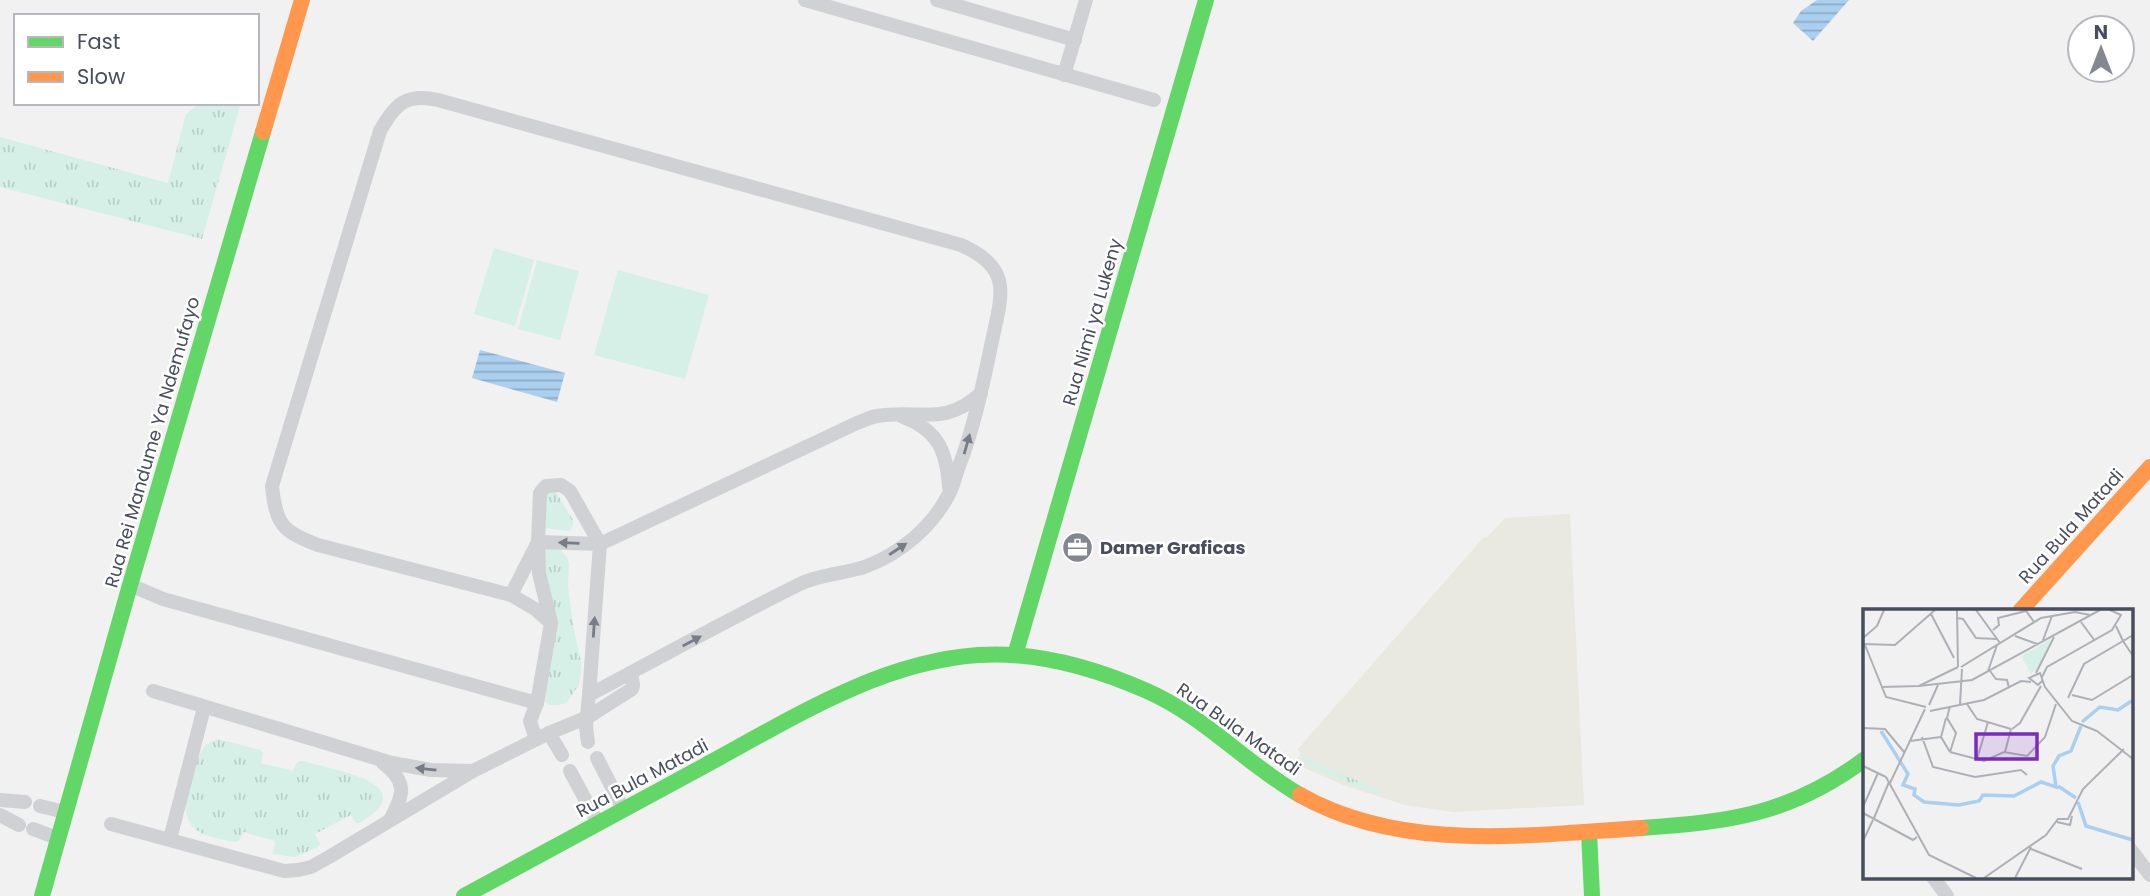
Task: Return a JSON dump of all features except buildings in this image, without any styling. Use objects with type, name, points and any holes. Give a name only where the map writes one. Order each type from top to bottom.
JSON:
[{"type":"street","name":"Rua Rei Mandume Ya Ndemufayo","points":[[42,896],[130,585],[302,0]]},
{"type":"street","points":[[805,0],[1154,100]]},
{"type":"street","points":[[937,0],[1075,40]]},
{"type":"street","points":[[1065,75],[1086,0]]},
{"type":"street","name":"Rua Nimi ya Lukeny","points":[[1015,655],[1206,0]]},
{"type":"street","points":[[551,623],[536,609],[511,595],[318,545],[295,536],[285,529],[274,509],[272,486],[380,131],[389,114],[400,104],[411,98],[438,100],[961,244],[980,253],[993,268],[1002,287],[999,308],[966,448],[950,494],[920,532],[904,546],[867,566],[803,582],[589,695]]},
{"type":"street","points":[[538,542],[600,544],[857,423],[877,416],[950,412],[968,404],[981,392]]},
{"type":"street","points":[[898,415],[922,426],[941,446],[948,466],[950,494]]},
{"type":"street","name":"Rua Bula Matadi","points":[[2022,609],[2150,467]]},
{"type":"street","points":[[562,755],[530,721],[537,703],[551,623],[539,573],[540,493],[546,486],[561,485],[570,491],[600,544],[587,717],[588,742]]},
{"type":"street","points":[[511,595],[538,542]]},
{"type":"street","points":[[130,585],[163,599],[537,703]]},
{"type":"street","name":"Rua Bula Matadi","points":[[464,896],[825,701],[875,680],[930,663],[978,655],[1015,655],[1077,666],[1133,683],[1188,713],[1279,784],[1321,806],[1388,829],[1459,836],[1589,832],[1691,824],[1768,810],[1802,798],[1837,780],[1863,760]]},
{"type":"street","points":[[111,824],[270,868],[284,871],[311,867],[473,771],[587,717],[632,689],[631,673]]},
{"type":"street","points":[[153,691],[379,760],[415,768],[473,771]]},
{"type":"street","points":[[170,839],[204,708]]},
{"type":"street","points":[[597,758],[623,809]]},
{"type":"street","points":[[379,760],[399,778],[403,788],[389,821]]},
{"type":"street","points":[[570,771],[597,823]]},
{"type":"street","points":[[0,800],[65,812]]},
{"type":"street","points":[[0,815],[57,838]]},
{"type":"street","points":[[1589,832],[1592,896]]},
{"type":"street","points":[[2132,851],[2150,875]]},
{"type":"street","points":[[1934,878],[1947,896]]},
{"type":"shaded area","points":[[1570,514],[1584,805],[1453,812],[1405,805],[1343,785],[1293,763],[1301,753],[1297,750],[1483,538],[1505,518]]},
{"type":"green space","points":[[197,105],[240,105],[202,239],[0,187],[0,137],[168,183],[186,114]]},
{"type":"green space","points":[[494,248],[534,260],[515,326],[474,314]]},
{"type":"green space","points":[[537,260],[579,271],[560,340],[518,329]]},
{"type":"green space","points":[[618,270],[709,295],[685,379],[594,355]]},
{"type":"green space","points":[[545,492],[556,492],[573,520],[569,531],[543,528]]},
{"type":"green space","points":[[540,549],[559,549],[567,557],[573,624],[581,662],[579,685],[566,703],[558,705],[549,705],[542,699],[554,642],[531,565]]},
{"type":"green space","points":[[218,739],[261,750],[261,763],[293,771],[299,761],[303,761],[352,774],[379,789],[383,798],[377,810],[359,823],[356,823],[351,815],[315,834],[320,844],[318,847],[295,857],[273,854],[275,841],[243,832],[240,840],[236,842],[209,836],[190,824],[186,804],[201,752],[207,744]]},
{"type":"green space","points":[[1303,756],[1382,790],[1380,794],[1339,779],[1300,760]]},
{"type":"water","points":[[1817,0],[1849,0],[1813,41],[1793,23],[1801,11]]},
{"type":"water","points":[[480,350],[565,373],[557,402],[472,378]]},
{"type":"traffic: fast","points":[[1015,655],[1206,0]]},
{"type":"traffic: fast","points":[[42,896],[263,132]]},
{"type":"traffic: fast","points":[[464,896],[837,695],[906,669],[941,660],[978,655],[1021,656],[1064,663],[1107,675],[1147,691],[1187,713],[1300,795]]},
{"type":"traffic: fast","points":[[1641,828],[1704,822],[1759,812],[1811,792],[1863,760]]},
{"type":"traffic: fast","points":[[1589,832],[1592,896]]},
{"type":"traffic: slow","points":[[263,132],[302,0]]},
{"type":"traffic: slow","points":[[2022,609],[2150,467]]},
{"type":"traffic: slow","points":[[1300,795],[1340,813],[1381,826],[1423,833],[1510,836],[1641,828]]},
{"type":"place","name":"Damer Graficas","points":[[1077,547]]}]
